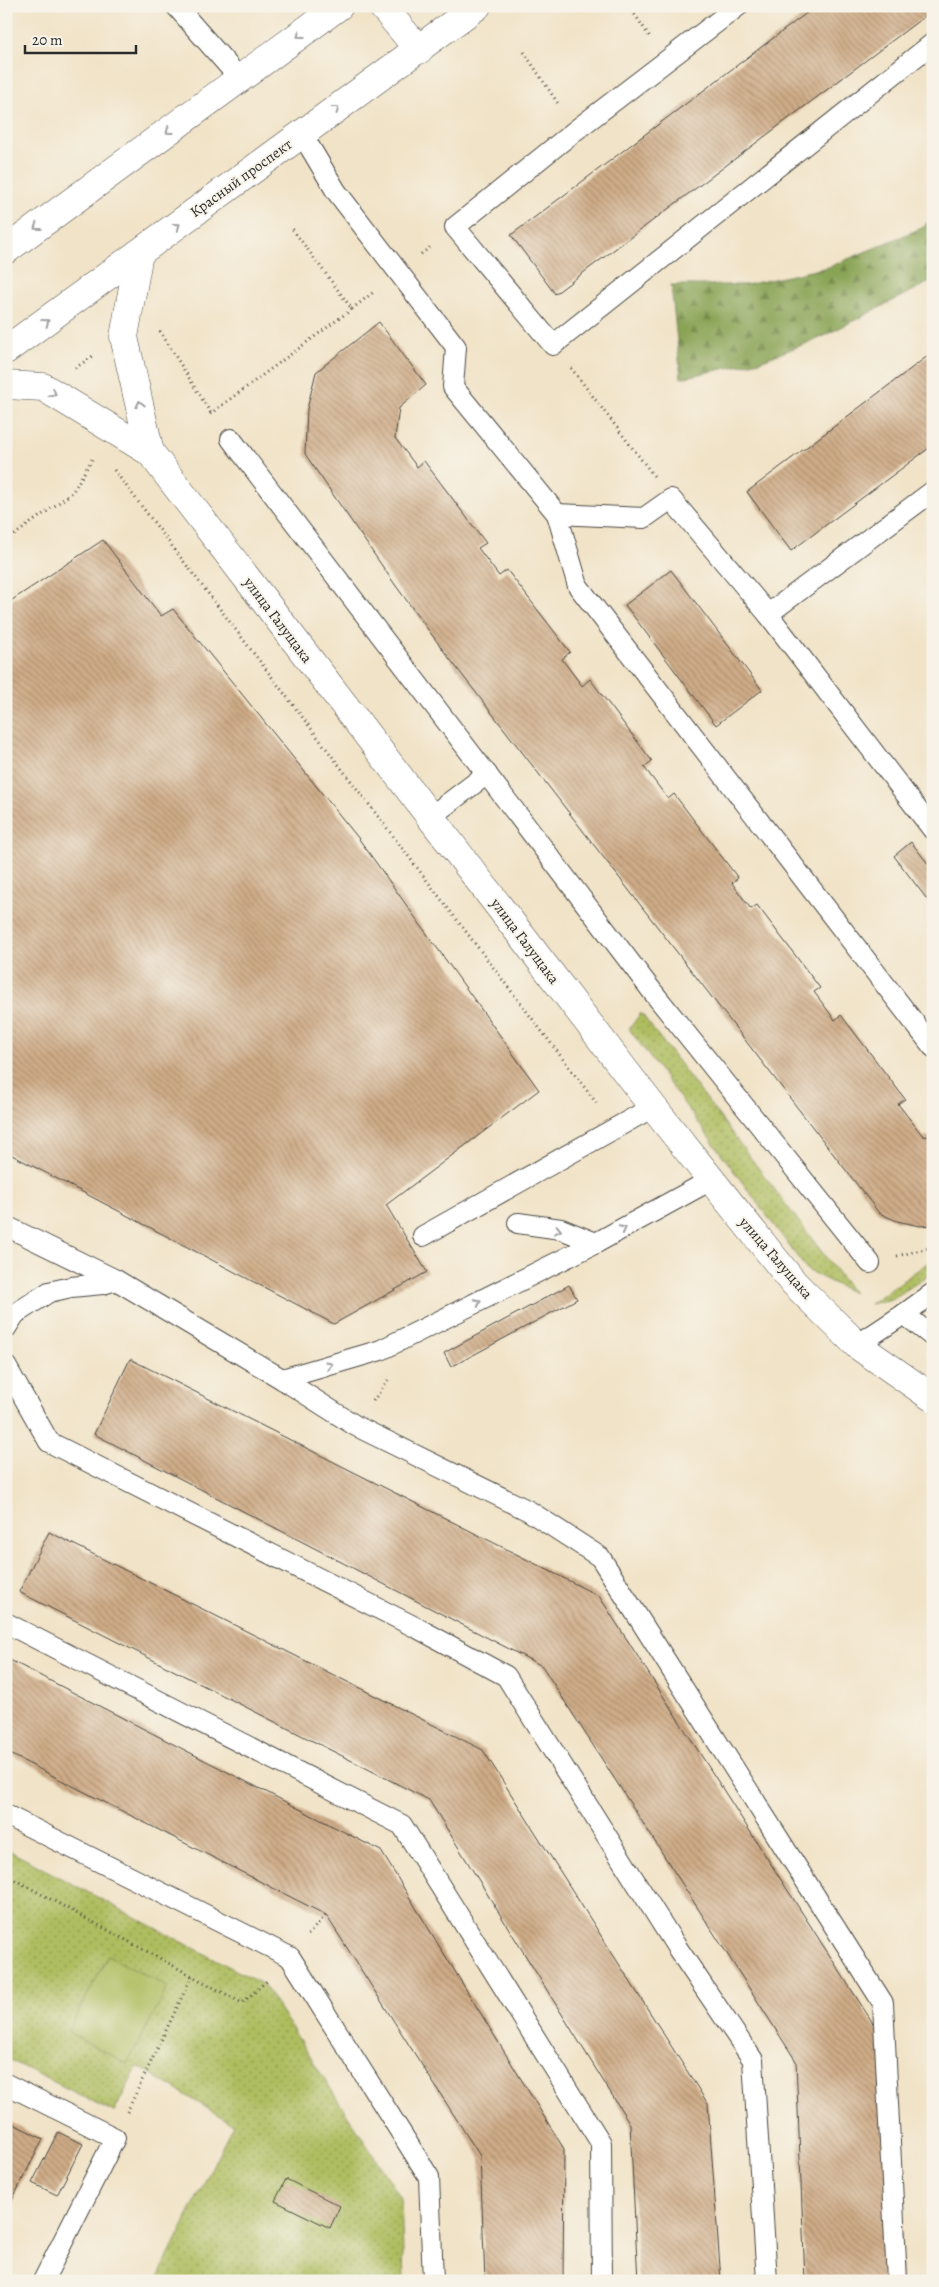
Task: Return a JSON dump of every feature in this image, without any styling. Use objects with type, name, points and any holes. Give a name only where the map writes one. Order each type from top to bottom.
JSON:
[{"type":"street","points":[[6,250],[339,6]]},
{"type":"street","points":[[382,6],[419,50]]},
{"type":"street","name":"Красный проспект","points":[[6,350],[477,6]]},
{"type":"street","points":[[139,253],[124,336],[150,452]]},
{"type":"street","points":[[6,385],[43,386],[150,452]]},
{"type":"street","name":"улица Галущака","points":[[150,452],[653,1107],[794,1283],[857,1345],[933,1398]]},
{"type":"lane","points":[[176,6],[240,79]]},
{"type":"lane","points":[[738,6],[576,130],[455,227],[553,345],[933,43]]},
{"type":"lane","points":[[302,134],[336,191],[456,347],[453,387],[557,514],[578,586],[933,1047]]},
{"type":"lane","points":[[231,439],[652,991],[870,1263]]},
{"type":"lane","points":[[768,614],[933,490]]},
{"type":"lane","points":[[557,514],[644,518],[671,499],[768,614],[933,830]]},
{"type":"lane","points":[[430,817],[487,774]]},
{"type":"lane","points":[[423,1236],[653,1107]]},
{"type":"lane","points":[[282,1379],[381,1350],[596,1243],[711,1180]]},
{"type":"lane","points":[[518,1222],[561,1230],[596,1243]]},
{"type":"lane","points":[[6,1226],[116,1280],[282,1379],[356,1426],[529,1512],[600,1557],[883,2003],[897,2281]]},
{"type":"lane","points":[[6,1328],[15,1314],[49,1292],[103,1284],[116,1280]]},
{"type":"lane","points":[[857,1345],[933,1293]]},
{"type":"lane","points":[[904,1314],[933,1337]]},
{"type":"lane","points":[[6,1366],[49,1442],[419,1629],[506,1676],[676,1946],[753,2060],[767,2281]]},
{"type":"lane","points":[[6,1623],[402,1825],[601,2143],[602,2281]]},
{"type":"lane","points":[[6,1815],[290,1957],[429,2177],[433,2281]]},
{"type":"lane","points":[[6,2084],[115,2138],[42,2281]]},
{"type":"path","points":[[629,6],[648,35]]},
{"type":"path","points":[[524,52],[562,109]]},
{"type":"path","points":[[158,328],[210,414],[352,309],[292,227]]},
{"type":"path","points":[[73,369],[96,354]]},
{"type":"path","points":[[578,377],[671,499]]},
{"type":"path","points":[[6,541],[72,493],[98,450]]},
{"type":"path","points":[[110,466],[616,1128]]},
{"type":"path","points":[[870,1263],[933,1246]]},
{"type":"path","points":[[6,1875],[242,2003],[264,1985],[326,1914]]},
{"type":"path","points":[[115,2138],[192,1976]]},
{"type":"green space","points":[[933,215],[933,279],[924,285],[818,339],[760,361],[681,378],[671,285],[746,285],[829,267],[924,227]]},
{"type":"green space","points":[[641,1013],[853,1293],[807,1270],[629,1029]]},
{"type":"green space","points":[[933,1259],[933,1273],[892,1299],[870,1304]]},
{"type":"green space","points":[[6,1849],[264,1985],[401,2198],[404,2281],[156,2281],[233,2124],[138,2066],[114,2112],[6,2058]]},
{"type":"green space","points":[[108,1956],[168,1987],[127,2064],[68,2032]]},
{"type":"building","points":[[816,6],[933,6],[933,10],[555,294],[511,235]]},
{"type":"building","points":[[379,322],[426,385],[399,408],[395,438],[417,467],[424,461],[486,543],[478,548],[499,576],[507,570],[570,652],[562,659],[582,686],[590,679],[652,761],[644,767],[668,799],[674,794],[738,878],[732,883],[751,909],[757,905],[820,988],[814,992],[835,1020],[841,1015],[905,1099],[898,1104],[923,1136],[933,1137],[933,1225],[920,1226],[897,1221],[879,1213],[446,654],[396,586],[305,454],[307,409],[316,372]]},
{"type":"building","points":[[933,352],[933,445],[791,551],[747,492]]},
{"type":"building","points":[[103,540],[161,616],[173,609],[359,839],[539,1090],[386,1205],[427,1272],[334,1324],[6,1152],[6,604]]},
{"type":"building","points":[[671,570],[762,690],[716,725],[625,605]]},
{"type":"building","points":[[911,842],[933,870],[933,907],[894,856]]},
{"type":"building","points":[[569,1285],[577,1299],[451,1367],[444,1353]]},
{"type":"building","points":[[130,1359],[599,1596],[894,2056],[902,2281],[805,2281],[796,2061],[542,1666],[94,1434]]},
{"type":"building","points":[[49,1532],[483,1750],[708,2104],[721,2281],[638,2281],[630,2124],[429,1800],[19,1592]]},
{"type":"building","points":[[6,1658],[381,1851],[564,2149],[563,2281],[485,2281],[480,2156],[326,1915],[6,1752]]},
{"type":"building","points":[[6,2120],[43,2139],[6,2212]]},
{"type":"building","points":[[58,2132],[83,2144],[57,2195],[32,2183]]},
{"type":"building","points":[[286,2179],[340,2206],[330,2228],[275,2201]]}]
